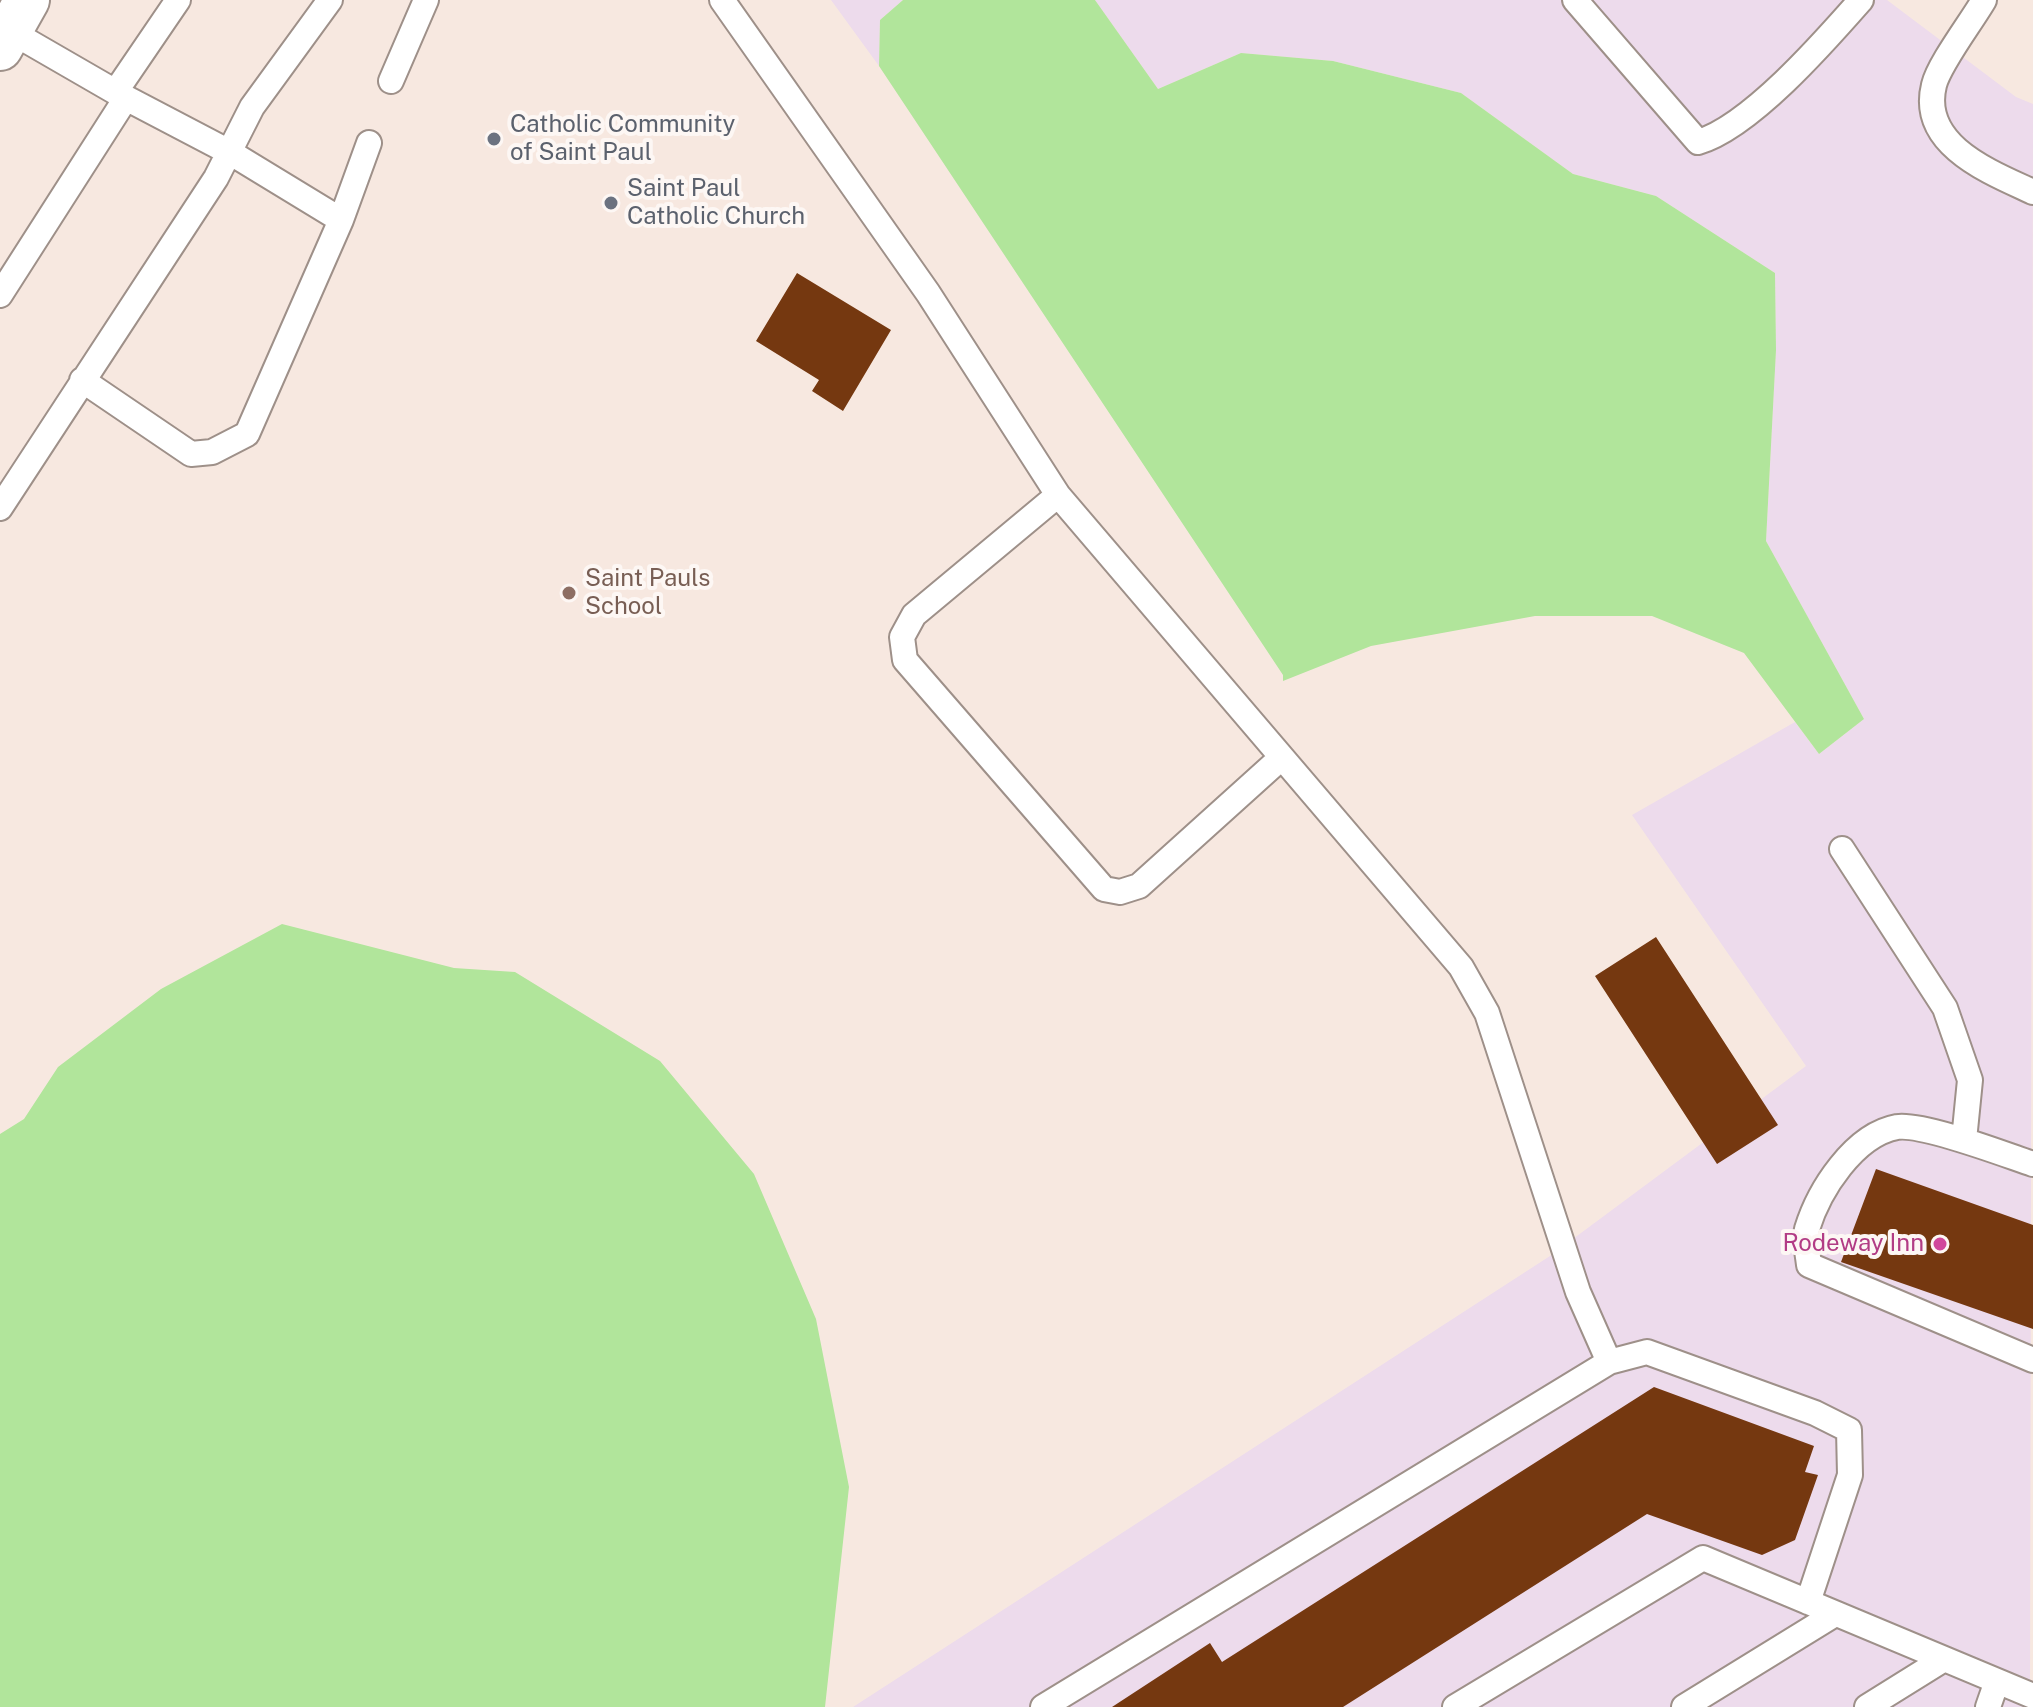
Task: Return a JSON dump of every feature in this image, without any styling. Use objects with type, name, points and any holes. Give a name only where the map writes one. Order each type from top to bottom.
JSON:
[{"type":"lane","points":[[0,295],[178,0]]},
{"type":"lane","points":[[0,508],[231,153],[252,107],[330,0]]},
{"type":"lane","points":[[391,81],[426,0]]},
{"type":"lane","points":[[722,0],[928,293],[1058,495],[1461,967],[1487,1013],[1578,1292],[1609,1362]]},
{"type":"lane","points":[[1575,0],[1698,142],[1719,136],[1811,57],[1861,0]]},
{"type":"lane","points":[[1984,0],[1934,84],[1932,113],[1945,137],[1969,162],[2033,192]]},
{"type":"lane","points":[[12,26],[121,94],[231,153],[341,220]]},
{"type":"lane","points":[[82,380],[191,454],[212,452],[247,434],[341,220],[369,143]]},
{"type":"lane","points":[[1058,495],[914,615],[902,637],[905,660],[1104,889],[1120,892],[1139,886],[1281,758]]},
{"type":"lane","points":[[1842,849],[1945,1008],[1970,1080],[1964,1140]]},
{"type":"lane","points":[[2033,1164],[1964,1140],[1898,1127],[1860,1145],[1829,1183],[1806,1231],[1809,1265],[2033,1360]]},
{"type":"lane","points":[[1043,1707],[1609,1362],[1647,1352],[1815,1413],[1849,1430],[1850,1475],[1808,1602]]},
{"type":"lane","points":[[1455,1707],[1703,1558],[2033,1696]]},
{"type":"lane","points":[[1684,1707],[1835,1614]]},
{"type":"lane","points":[[1867,1707],[1944,1659]]},
{"type":"lane","points":[[1988,1707],[1997,1681]]},
{"type":"shaded area","points":[[831,0],[903,0],[880,20],[879,66]]},
{"type":"shaded area","points":[[1095,0],[1887,0],[2016,97],[2033,104],[2030,1707],[853,1707],[1550,1256],[1806,1066],[1632,815],[1795,722],[1819,754],[1864,719],[1766,541],[1776,350],[1775,273],[1656,196],[1573,174],[1461,93],[1333,61],[1241,53],[1158,89]]},
{"type":"green space","points":[[903,0],[1095,0],[1158,89],[1241,53],[1333,61],[1461,93],[1573,174],[1656,196],[1775,273],[1776,350],[1766,541],[1864,719],[1819,754],[1744,653],[1652,616],[1535,616],[1371,646],[1283,681],[1283,675],[879,66],[880,20]]},
{"type":"green space","points":[[282,924],[454,968],[515,972],[660,1061],[754,1174],[816,1319],[849,1487],[825,1707],[0,1707],[0,1134],[24,1119],[58,1067],[161,989]]},
{"type":"building","points":[[797,273],[891,330],[843,411],[812,391],[819,380],[756,341]]},
{"type":"building","points":[[1656,937],[1778,1125],[1717,1164],[1595,976]]},
{"type":"building","name":"Rodeway Inn","points":[[1876,1169],[2033,1225],[2033,1329],[1841,1262]]},
{"type":"building","points":[[1654,1387],[1814,1446],[1805,1472],[1818,1475],[1795,1540],[1762,1555],[1647,1514],[1343,1707],[1112,1707],[1210,1643],[1222,1662]]},
{"type":"place","name":"Catholic Community of Saint Paul","points":[[494,139]]},
{"type":"place","name":"Saint Paul Catholic Church","points":[[611,203]]},
{"type":"place","name":"Saint Pauls School","points":[[569,593]]},
{"type":"place","name":"Rodeway Inn","points":[[1940,1244]]}]
